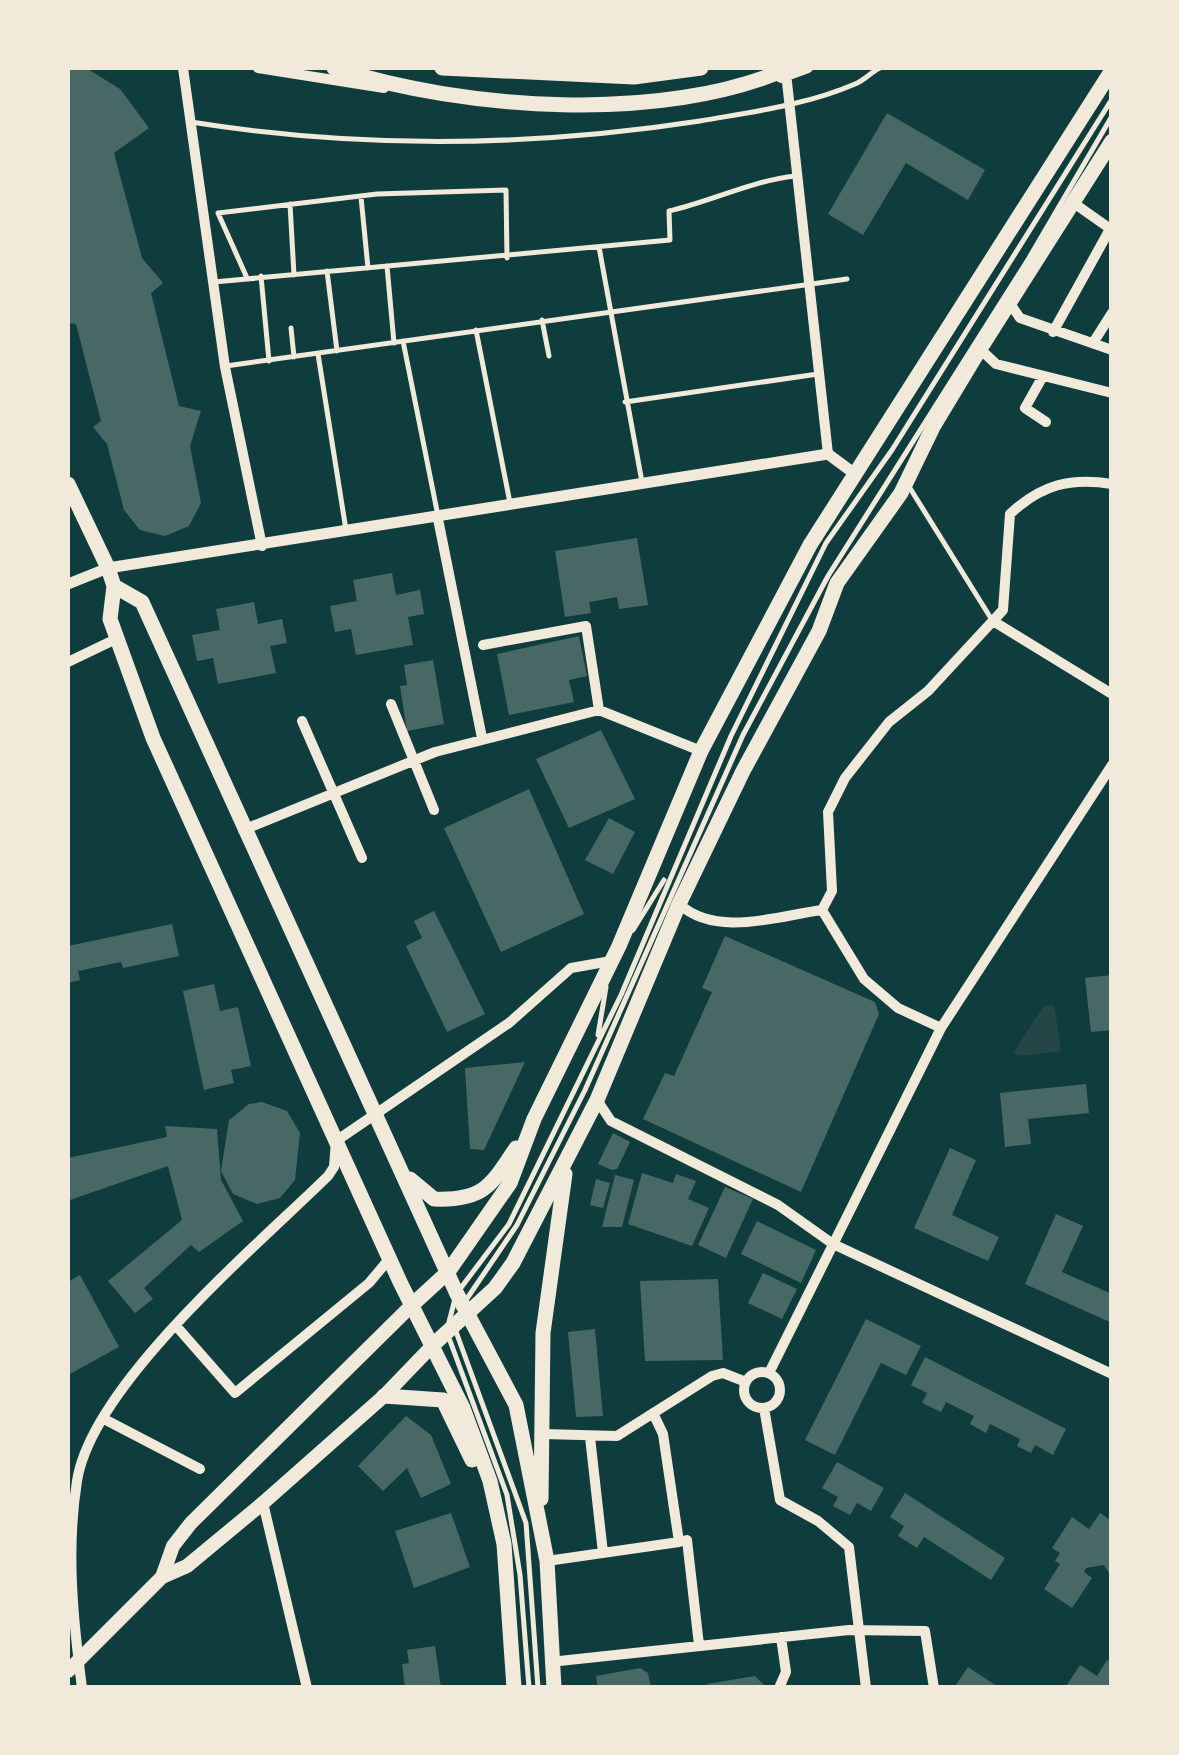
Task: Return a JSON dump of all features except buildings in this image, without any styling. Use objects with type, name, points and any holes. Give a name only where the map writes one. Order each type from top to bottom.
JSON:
[{"type":"main road","points":[[334,68],[493,99],[586,108],[710,92],[787,71]]},
{"type":"main road","points":[[442,68],[634,77],[701,68]]},
{"type":"main road","points":[[512,68],[628,72],[659,68]]},
{"type":"main road","points":[[162,1577],[173,1546],[191,1523],[448,1272],[510,1184],[534,1119],[620,946],[702,750],[810,545],[1112,70]]},
{"type":"main road","points":[[73,1666],[162,1577],[187,1566],[384,1396],[460,1312],[513,1263],[597,1100],[680,904],[743,771],[818,631],[837,584],[907,482],[980,348],[1012,305],[1112,141]]},
{"type":"main road","points":[[68,484],[108,568],[114,586],[110,619],[153,738],[412,1306],[434,1344],[490,1481],[504,1544],[514,1688]]},
{"type":"main road","points":[[114,586],[142,602],[243,830],[403,1170],[448,1272],[460,1312],[516,1404],[547,1561],[554,1688]]},
{"type":"main road","points":[[403,1170],[434,1198],[474,1196],[492,1184],[534,1119]]},
{"type":"main road","points":[[540,1523],[544,1434],[542,1333],[568,1156]]},
{"type":"main road","points":[[384,1396],[444,1400],[474,1464],[504,1544]]},
{"type":"street","points":[[182,68],[225,366],[262,546]]},
{"type":"street","points":[[258,68],[572,112],[677,105],[808,68]]},
{"type":"street","points":[[787,71],[828,454]]},
{"type":"street","points":[[1053,332],[1111,230],[1074,204]]},
{"type":"street","points":[[1012,305],[1020,318],[1112,350]]},
{"type":"street","points":[[1093,343],[1112,313]]},
{"type":"street","points":[[980,348],[996,364],[1112,393]]},
{"type":"street","points":[[1043,376],[1025,408],[1046,422]]},
{"type":"street","points":[[68,584],[108,568],[828,454],[855,474]]},
{"type":"street","points":[[822,910],[832,891],[828,812],[845,778],[888,722],[928,691],[1002,610],[1010,514],[1034,492],[1080,479],[1112,484]]},
{"type":"street","points":[[438,518],[482,738]]},
{"type":"street","points":[[993,620],[1112,694]]},
{"type":"street","points":[[484,645],[585,622],[598,710]]},
{"type":"street","points":[[68,662],[116,639]]},
{"type":"street","points":[[391,704],[434,810]]},
{"type":"street","points":[[243,830],[414,760],[482,738],[598,710],[702,750]]},
{"type":"street","points":[[302,721],[362,858]]},
{"type":"street","points":[[770,1373],[941,1028],[1112,765]]},
{"type":"street","points":[[680,904],[694,917],[729,924],[822,910]]},
{"type":"street","points":[[822,910],[864,980],[898,1008],[941,1028]]},
{"type":"street","points":[[82,1688],[73,1666],[71,1538],[81,1467],[104,1420],[176,1327],[328,1176],[334,1166],[336,1140],[509,1022],[571,968],[611,961]]},
{"type":"street","points":[[597,1100],[611,1121],[778,1205],[833,1244],[1112,1374]]},
{"type":"street","points":[[176,1327],[235,1393],[369,1283],[390,1258]]},
{"type":"street","points":[[746,1382],[759,1373],[770,1373]]},
{"type":"street","points":[[764,1408],[772,1405],[779,1392],[770,1373]]},
{"type":"street","points":[[544,1434],[617,1436],[712,1376],[723,1374],[746,1382]]},
{"type":"street","points":[[746,1382],[745,1397],[764,1408]]},
{"type":"street","points":[[764,1408],[780,1500],[818,1521],[849,1547],[866,1688]]},
{"type":"street","points":[[653,1414],[663,1434],[679,1542]]},
{"type":"street","points":[[104,1420],[200,1470]]},
{"type":"street","points":[[590,1437],[603,1553]]},
{"type":"street","points":[[68,1461],[81,1467]]},
{"type":"street","points":[[263,1503],[307,1688]]},
{"type":"street","points":[[547,1561],[688,1540],[699,1645]]},
{"type":"street","points":[[550,1662],[860,1630],[925,1631],[934,1688]]},
{"type":"street","points":[[779,1688],[786,1672],[782,1637]]},
{"type":"lane","points":[[190,122],[239,130],[424,144],[597,137],[790,103],[860,82],[880,68]]},
{"type":"lane","points":[[529,1688],[520,1576],[507,1495],[451,1346],[460,1312],[509,1224],[596,1043],[730,736],[826,543],[892,450],[1112,99]]},
{"type":"lane","points":[[538,1688],[526,1523],[483,1395],[457,1336],[460,1312],[526,1208],[626,1003],[744,735],[828,576],[908,454],[1112,116]]},
{"type":"lane","points":[[213,282],[507,258],[670,240],[668,211],[712,200],[758,180],[798,176]]},
{"type":"lane","points":[[247,278],[218,212],[362,197],[506,190],[507,258]]},
{"type":"lane","points":[[362,197],[368,268]]},
{"type":"lane","points":[[290,204],[294,274]]},
{"type":"lane","points":[[599,248],[642,482]]},
{"type":"lane","points":[[387,265],[394,343]]},
{"type":"lane","points":[[327,271],[337,351]]},
{"type":"lane","points":[[261,276],[268,361]]},
{"type":"lane","points":[[225,366],[847,279]]},
{"type":"lane","points":[[542,320],[549,356]]},
{"type":"lane","points":[[291,328],[294,357]]},
{"type":"lane","points":[[476,330],[510,506]]},
{"type":"lane","points":[[403,342],[438,518]]},
{"type":"lane","points":[[318,354],[347,533]]},
{"type":"lane","points":[[626,402],[818,374]]},
{"type":"lane","points":[[907,482],[993,620]]},
{"type":"lane","points":[[620,946],[676,860]]},
{"type":"lane","points":[[596,1043],[611,961]]},
{"type":"shaded area","points":[[1051,1004],[1061,1051],[1020,1056],[1013,1053],[1043,1007]]}]
